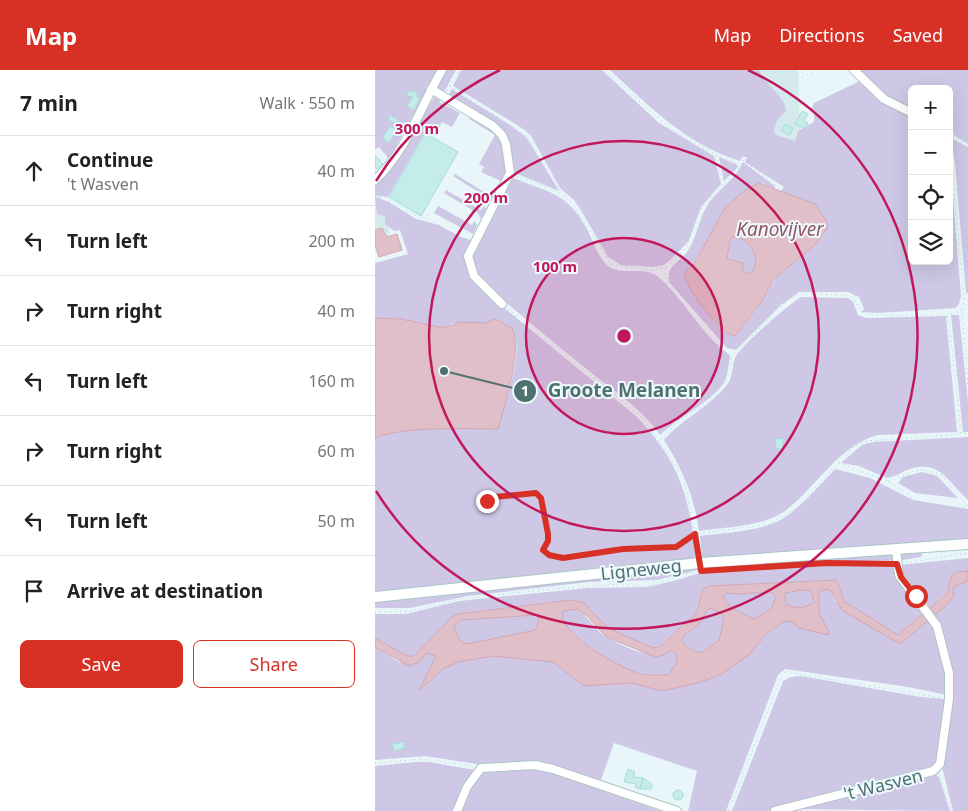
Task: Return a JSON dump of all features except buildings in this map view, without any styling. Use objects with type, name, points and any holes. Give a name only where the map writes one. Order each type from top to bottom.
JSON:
[{"type":"street","points":[[375,180],[399,148],[442,70]]},
{"type":"street","points":[[854,70],[884,99],[908,112]]},
{"type":"street","points":[[431,89],[493,126],[502,135],[506,144],[509,173],[468,256],[474,276],[502,304]]},
{"type":"street","name":"Ligneweg","points":[[375,597],[968,544]]},
{"type":"street","name":"'t Wasven","points":[[775,811],[938,769],[943,758],[949,699],[949,673],[934,620],[901,577],[897,564],[896,549]]},
{"type":"street","points":[[457,811],[467,787],[481,768],[544,766],[677,811]]},
{"type":"path","points":[[443,97],[460,70]]},
{"type":"path","points":[[606,70],[669,128],[716,154],[740,164]]},
{"type":"path","points":[[451,86],[528,136],[562,194],[572,203],[611,264],[651,270],[665,268],[686,248],[702,207],[731,179],[760,134],[779,90],[817,70]]},
{"type":"path","points":[[933,70],[936,85]]},
{"type":"path","points":[[848,170],[884,99]]},
{"type":"path","points":[[953,130],[968,123]]},
{"type":"path","points":[[953,135],[968,145]]},
{"type":"path","points":[[716,154],[724,186]]},
{"type":"path","points":[[743,159],[781,188],[803,196],[824,208],[844,239],[852,260],[855,300],[861,312],[869,315],[947,315],[962,310]]},
{"type":"path","points":[[509,173],[562,194]]},
{"type":"path","points":[[952,175],[964,297],[962,310],[968,386]]},
{"type":"path","points":[[375,195],[384,197],[422,219],[431,212]]},
{"type":"path","points":[[790,298],[795,281],[844,239]]},
{"type":"path","points":[[665,268],[667,285]]},
{"type":"path","points":[[651,270],[667,285],[718,346],[731,357]]},
{"type":"path","points":[[660,441],[676,424],[700,409],[727,381],[731,371],[731,357],[790,298],[804,293],[849,296],[855,300]]},
{"type":"path","points":[[375,309],[404,306],[478,309],[502,304],[516,314],[640,416],[660,441],[684,479],[701,567],[647,586],[618,584],[550,589],[460,599],[413,611],[375,612]]},
{"type":"path","points":[[375,450],[393,443],[492,442],[510,448],[515,445],[518,440],[515,402],[523,377],[526,348],[524,334],[516,314]]},
{"type":"path","points":[[480,568],[480,540],[485,528],[483,522],[486,504],[490,499],[536,493],[541,498],[548,534],[548,541],[543,550],[549,555],[556,557],[563,558],[623,549],[676,547],[695,534],[769,524],[796,508],[853,448],[868,441],[953,435],[958,432],[960,426],[947,315]]},
{"type":"path","points":[[958,432],[968,434]]},
{"type":"path","points":[[839,463],[889,481],[921,504],[941,508],[968,507]]},
{"type":"path","points":[[889,481],[919,469],[942,475],[968,507]]},
{"type":"path","points":[[375,587],[477,574],[480,572],[483,534]]},
{"type":"path","points":[[817,564],[897,564],[968,553]]},
{"type":"path","points":[[916,596],[932,560]]},
{"type":"path","points":[[929,596],[936,588],[945,568],[950,565],[968,562]]},
{"type":"path","points":[[375,627],[406,645],[413,642],[451,608],[470,604],[577,593],[590,596],[615,622],[653,636],[667,629],[690,608],[695,583],[702,579],[833,572],[844,574],[858,596],[893,620],[901,620],[915,610]]},
{"type":"path","points":[[729,811],[781,677],[786,672],[949,699]]},
{"type":"path","points":[[375,764],[423,759],[481,768]]},
{"type":"path","points":[[938,769],[951,811]]},
{"type":"shaded area","points":[[375,70],[438,70],[389,159],[379,147],[375,150]]},
{"type":"shaded area","points":[[446,70],[456,70],[442,96],[435,91]]},
{"type":"shaded area","points":[[461,70],[602,70],[659,123],[714,156],[721,184],[701,207],[688,242],[664,265],[653,267],[621,265],[608,257],[574,200],[560,188],[531,136],[525,130],[453,86]]},
{"type":"shaded area","points":[[610,70],[759,70],[785,106],[786,111],[777,120],[774,131],[776,135],[795,141],[798,131],[814,122],[814,114],[811,109],[814,103],[860,81],[908,113],[908,265],[953,265],[953,198],[961,296],[959,304],[955,308],[878,313],[861,312],[864,309],[859,297],[848,292],[799,292],[781,305],[736,350],[727,348],[669,282],[669,272],[690,247],[701,217],[711,200],[740,169],[743,162],[775,186],[774,189],[762,183],[733,201],[724,211],[699,256],[688,268],[699,297],[709,315],[723,330],[732,336],[736,335],[755,311],[778,274],[817,243],[825,233],[815,204],[780,192],[784,187],[745,162],[747,158],[743,156],[740,161],[703,145],[686,135],[655,111]]},
{"type":"shaded area","points":[[709,70],[798,70],[801,151],[750,122]]},
{"type":"shaded area","points":[[856,70],[968,70],[968,144],[953,135],[953,85],[908,85],[908,108],[885,97]]},
{"type":"shaded area","points":[[452,89],[510,125],[527,138],[559,191],[515,173],[511,149],[502,132],[447,98]]},
{"type":"shaded area","points":[[435,96],[440,100],[439,102],[460,113],[452,127],[442,122],[435,133],[425,128],[424,134],[388,197],[375,195],[375,185],[387,172]]},
{"type":"shaded area","points":[[470,118],[494,133],[501,143],[506,165],[503,182],[481,172],[484,167],[479,164],[495,135]]},
{"type":"shaded area","points":[[953,139],[968,147],[968,293],[966,293]]},
{"type":"shaded area","points":[[719,157],[736,164],[738,167],[724,181]]},
{"type":"shaded area","points":[[375,165],[392,246],[375,250]]},
{"type":"shaded area","points":[[455,174],[489,195],[493,190],[495,194],[491,201],[488,202],[488,198],[453,176]]},
{"type":"shaded area","points":[[513,178],[548,191],[565,201],[581,218],[598,253],[607,265],[618,270],[646,272],[658,277],[668,286],[719,347],[730,355],[724,382],[718,390],[660,435],[636,408],[532,325],[478,276],[472,260],[473,254]]},
{"type":"shaded area","points":[[446,190],[481,210],[484,206],[487,210],[480,219],[479,214],[444,193]]},
{"type":"shaded area","points":[[375,197],[389,202],[416,219],[439,225],[461,237],[471,240],[467,254],[467,266],[471,277],[480,288],[637,417],[664,450],[681,483],[694,538],[696,560],[651,562],[375,592],[375,438],[387,434],[417,430],[497,429],[511,384],[516,340],[511,330],[505,324],[495,319],[485,323],[453,323],[447,327],[439,327],[401,319],[375,318],[375,263],[408,254],[400,230],[394,231],[385,224],[385,216],[377,214]]},
{"type":"shaded area","points":[[438,206],[472,225],[474,221],[477,225],[473,234],[434,213]]},
{"type":"shaded area","points":[[732,237],[744,241],[753,250],[756,262],[751,274],[747,274],[743,270],[743,263],[727,259]]},
{"type":"shaded area","points":[[801,297],[848,298],[853,302],[858,315],[866,318],[946,316],[957,432],[877,435],[850,449],[797,501],[776,516],[743,526],[699,531],[687,484],[664,440],[720,393],[729,382],[734,359],[740,350],[766,325]]},
{"type":"shaded area","points":[[951,315],[959,315],[968,402],[968,432],[963,432]]},
{"type":"shaded area","points":[[968,437],[968,500],[944,475],[931,468],[913,468],[887,478],[859,466],[841,463],[862,445],[873,442]]},
{"type":"shaded area","points":[[835,469],[870,478],[913,500],[968,509],[968,539],[702,559],[700,536],[754,529],[775,523],[798,507]]},
{"type":"shaded area","points":[[922,472],[937,476],[958,498],[915,493],[898,483],[903,477]]},
{"type":"shaded area","points":[[923,551],[921,557],[903,560],[704,569],[703,566]]},
{"type":"shaded area","points":[[968,558],[968,571],[957,572],[951,577],[948,591],[930,608],[902,574],[900,565]]},
{"type":"shaded area","points":[[823,564],[895,565],[924,613],[898,635],[844,601],[838,583],[834,580],[710,586],[701,589],[697,613],[658,647],[653,648],[608,628],[584,603],[571,600],[458,614],[414,656],[407,656],[375,638],[375,614],[406,614],[459,601],[587,588],[647,587],[703,572]]},
{"type":"shaded area","points":[[699,566],[698,570],[657,580],[589,582],[468,596],[410,608],[375,608],[375,600]]},
{"type":"shaded area","points":[[968,581],[968,811],[953,811],[942,767],[950,705],[935,615],[950,600],[954,587]]},
{"type":"shaded area","points":[[823,588],[829,589],[835,601],[891,639],[929,619],[934,625],[946,674],[947,695],[908,687],[785,669],[778,675],[726,811],[688,811],[697,771],[614,743],[600,783],[560,769],[483,765],[425,756],[375,760],[375,647],[399,662],[427,653],[436,656],[420,690],[443,669],[458,662],[493,656],[553,662],[584,686],[632,683],[661,691],[750,654],[765,635],[783,622],[791,621],[829,632],[819,613],[819,591]]},
{"type":"shaded area","points":[[801,590],[811,591],[814,602],[800,607],[786,604],[785,593]]},
{"type":"shaded area","points":[[772,592],[776,597],[771,609],[754,619],[731,607],[723,596],[727,593]]},
{"type":"shaded area","points":[[710,608],[721,613],[724,620],[719,640],[704,651],[697,652],[682,641],[683,637],[703,620],[706,611]]},
{"type":"shaded area","points":[[577,609],[607,638],[631,649],[648,654],[665,653],[672,650],[676,655],[677,663],[668,675],[641,674],[617,664],[583,642],[566,625],[561,617],[563,610]]},
{"type":"shaded area","points":[[536,615],[539,618],[536,630],[467,644],[460,641],[454,627],[461,620]]},
{"type":"shaded area","points":[[801,676],[921,697],[945,699],[947,701],[940,759],[935,767],[767,811],[732,811],[783,681],[791,677]]},
{"type":"shaded area","points":[[429,762],[475,770],[454,811],[375,811],[375,766]]},
{"type":"shaded area","points":[[487,769],[548,769],[660,811],[459,811],[478,774]]},
{"type":"shaded area","points":[[933,773],[939,777],[950,811],[791,809]]},
{"type":"water","name":"Kanovijver","points":[[759,183],[815,204],[827,222],[827,228],[817,243],[773,280],[762,301],[736,335],[732,336],[704,308],[691,290],[684,274],[697,259],[725,208],[744,191]],"holes":[[[733,237],[745,241],[753,250],[756,262],[751,273],[747,274],[743,270],[743,263],[727,259],[730,240]]]},
{"type":"water","points":[[382,228],[387,237],[397,234],[402,250],[379,257],[375,245],[375,230]]},
{"type":"water","points":[[375,318],[401,319],[439,327],[447,327],[459,322],[485,323],[495,319],[512,328],[515,337],[514,363],[498,429],[418,430],[387,434],[375,438]]},
{"type":"water","points":[[968,571],[968,581],[954,587],[953,596],[949,603],[900,644],[843,611],[829,589],[819,591],[819,613],[829,632],[828,635],[799,628],[791,621],[783,622],[765,635],[750,654],[720,675],[698,683],[661,691],[632,683],[584,686],[553,662],[493,656],[458,662],[443,669],[419,691],[436,656],[427,653],[419,662],[409,666],[375,647],[375,638],[407,656],[414,656],[452,617],[458,614],[571,600],[584,603],[608,628],[653,648],[659,647],[697,613],[702,589],[710,586],[835,580],[838,583],[844,601],[898,635],[943,597],[948,591],[951,577],[957,572]],"holes":[[[801,590],[811,591],[814,602],[804,607],[793,607],[786,604],[785,593]],[[772,592],[776,597],[771,609],[754,619],[732,607],[723,596],[727,593]],[[710,608],[721,613],[724,620],[719,640],[704,651],[697,652],[682,641],[683,637],[703,620],[706,611]],[[577,609],[587,616],[606,637],[656,657],[672,650],[676,655],[677,663],[668,675],[637,673],[590,648],[569,629],[563,620],[563,611]],[[536,615],[539,618],[536,630],[467,644],[460,641],[454,627],[461,620]]]},
{"type":"place","name":"Groote Melanen","points":[[444,371]]},
{"type":"route","points":[[487,501],[498,496],[514,497],[536,493],[541,498],[548,534],[548,541],[543,550],[549,555],[556,557],[563,558],[623,549],[676,547],[685,543],[695,534],[701,571],[797,564],[897,564],[901,577],[916,596]]}]
